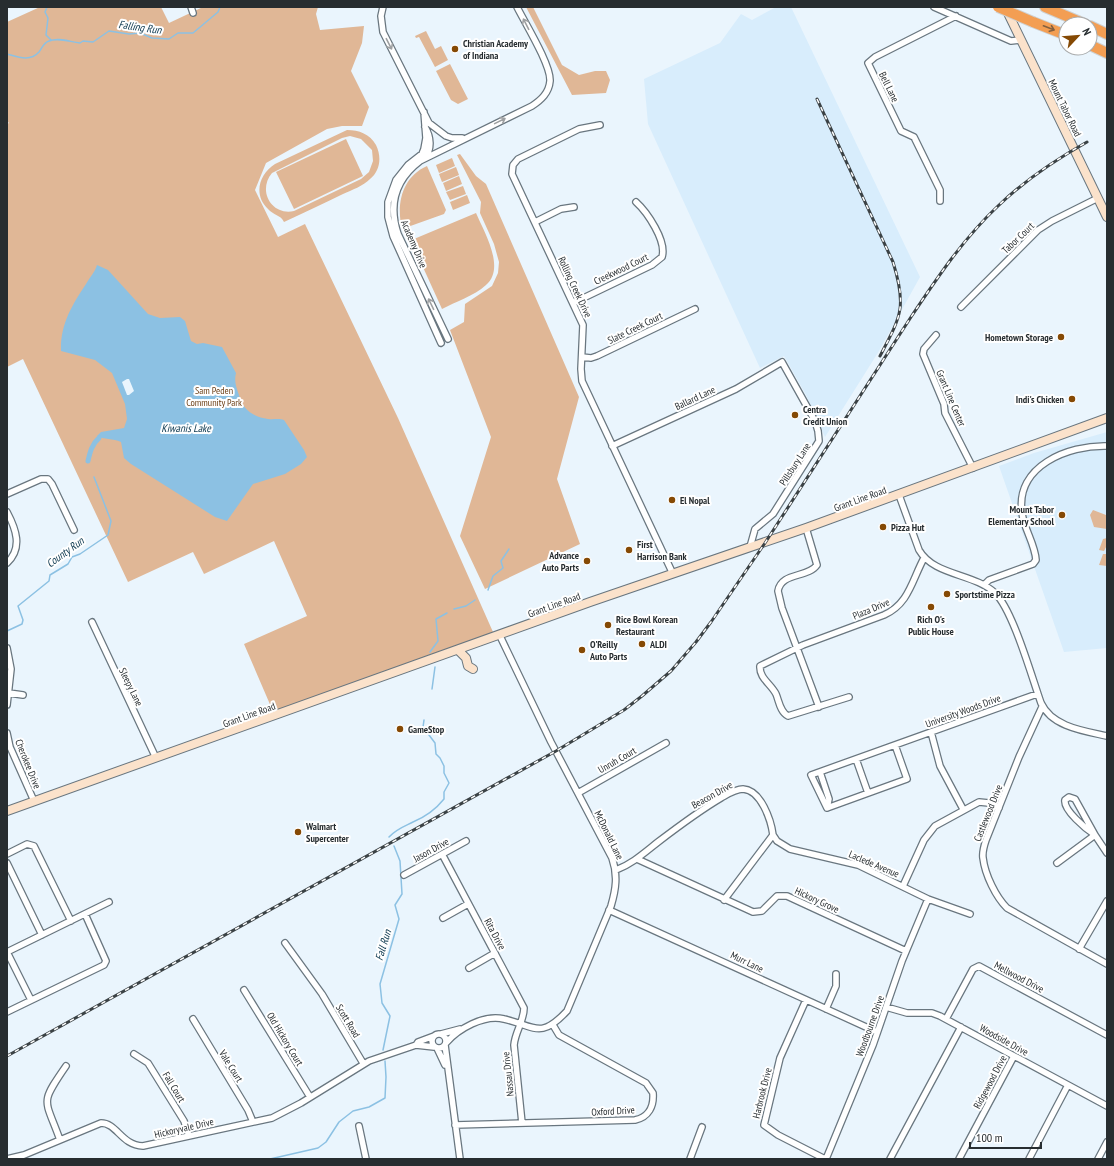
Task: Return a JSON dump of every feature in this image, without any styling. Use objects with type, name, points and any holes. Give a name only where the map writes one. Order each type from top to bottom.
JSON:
[{"type":"highway","points":[[998,7],[1058,32]]},
{"type":"highway","points":[[1045,7],[1066,16]]},
{"type":"main road","name":"Mount Tabor Road","points":[[1005,7],[1107,217]]},
{"type":"main road","name":"Grant Line Road","points":[[7,811],[458,650],[900,495],[1107,418]]},
{"type":"main road","points":[[458,650],[466,658],[468,666],[473,669]]},
{"type":"street","points":[[383,7],[381,16],[383,32],[429,123],[435,129],[452,138],[465,138]]},
{"type":"street","name":"Academy Drive","points":[[448,339],[398,235],[393,216],[393,202],[401,181],[408,172],[424,158],[532,106],[539,101],[548,88],[550,80],[546,65],[517,7]]},
{"type":"street","points":[[934,7],[1011,41],[1021,40]]},
{"type":"street","name":"Bell Lane","points":[[940,201],[940,190],[914,137],[901,131],[868,63],[875,57],[956,16]]},
{"type":"street","name":"Academy Drive","points":[[424,112],[424,149],[422,154],[408,165],[396,180],[388,202],[388,216],[393,236],[441,343]]},
{"type":"street","name":"Rolling Creek Drive","points":[[600,125],[579,130],[515,162],[512,174],[584,328],[582,381],[673,574]]},
{"type":"street","points":[[424,158],[430,144],[429,132],[425,126]]},
{"type":"street","points":[[429,132],[430,129],[435,129]]},
{"type":"street","name":"Tabor Court","points":[[961,306],[1038,230],[1052,221],[1098,198]]},
{"type":"street","name":"Creekwood Court","points":[[573,303],[652,265],[662,257],[663,249],[657,234],[647,213],[636,202]]},
{"type":"street","points":[[535,222],[561,208],[574,207]]},
{"type":"street","name":"Slate Creek Court","points":[[582,357],[591,358],[597,356],[695,309]]},
{"type":"street","name":"Grant Line Center","points":[[936,335],[924,349],[923,354],[944,404],[945,413],[973,468]]},
{"type":"street","name":"Ballard Lane","points":[[612,446],[736,389],[782,362]]},
{"type":"street","name":"Pillsbury Lane","points":[[750,547],[755,528],[773,514],[818,445],[819,441],[818,431],[814,419],[782,362]]},
{"type":"street","points":[[984,585],[989,580],[1033,564],[1036,560],[1024,522],[1021,504],[1023,490],[1033,472],[1042,464],[1073,451],[1107,446]]},
{"type":"street","points":[[7,494],[41,479],[48,479],[52,484],[74,530]]},
{"type":"street","points":[[900,495],[919,550],[924,558],[932,563],[984,585],[1002,601],[1010,616],[1042,707],[1048,714],[1056,721],[1107,736]]},
{"type":"street","points":[[7,512],[16,531],[17,541],[16,551],[7,563]]},
{"type":"street","points":[[806,528],[817,565],[812,570],[783,581],[778,591],[781,604],[819,707]]},
{"type":"street","name":"Plaza Drive","points":[[849,696],[791,716],[785,715],[776,694],[760,671],[759,667],[761,664],[798,648],[896,609],[904,600],[924,558]]},
{"type":"street","name":"Sleepy Lane","points":[[92,622],[156,758]]},
{"type":"street","name":"McDonald Lane","points":[[500,636],[612,858],[616,870],[616,888],[609,910],[567,1011],[552,1025]]},
{"type":"street","points":[[7,648],[11,662],[7,705]]},
{"type":"street","points":[[8,693],[23,695]]},
{"type":"street","name":"University Woods Drive","points":[[820,772],[1037,694]]},
{"type":"street","name":"Castlewood Drive","points":[[1042,707],[1019,757],[986,840],[983,857],[986,869],[1000,900],[1007,908],[1017,915],[1107,964]]},
{"type":"street","points":[[931,732],[940,766],[963,809]]},
{"type":"street","name":"Cherokee Drive","points":[[7,733],[10,748],[34,802]]},
{"type":"street","name":"Unruh Court","points":[[578,793],[666,743]]},
{"type":"street","points":[[827,808],[908,779],[895,745]]},
{"type":"street","points":[[856,759],[868,793]]},
{"type":"street","points":[[820,772],[829,799],[827,808],[811,775],[820,772]]},
{"type":"street","name":"Beacon Drive","points":[[616,870],[637,859],[690,818],[717,800],[739,789],[751,791],[757,797],[770,821],[773,834]]},
{"type":"street","points":[[1095,835],[1082,825],[1065,805],[1067,798],[1075,799],[1107,853]]},
{"type":"street","points":[[903,886],[929,832],[938,823],[979,802],[989,803],[999,808]]},
{"type":"street","points":[[724,900],[773,834]]},
{"type":"street","name":"Laclede Avenue","points":[[773,834],[777,841],[790,849],[843,861],[903,886],[928,899],[970,914]]},
{"type":"street","points":[[1057,863],[1095,835]]},
{"type":"street","name":"Jason Drive","points":[[404,876],[466,841]]},
{"type":"street","points":[[7,854],[27,844],[34,846],[71,921]]},
{"type":"street","name":"Rita Drive","points":[[442,854],[522,1003],[524,1013],[520,1024]]},
{"type":"street","name":"Hickory Grove","points":[[637,859],[724,900],[756,913],[762,911],[774,897],[787,896],[906,951]]},
{"type":"street","points":[[7,863],[42,935]]},
{"type":"street","name":"Woodbourne Drive","points":[[826,1159],[878,1032],[906,951],[928,899]]},
{"type":"street","points":[[1079,949],[1107,901]]},
{"type":"street","points":[[31,1000],[7,952],[109,902]]},
{"type":"street","points":[[442,918],[468,904]]},
{"type":"street","name":"Murr Lane","points":[[609,910],[878,1032]]},
{"type":"street","points":[[7,1012],[104,965],[106,961],[85,914]]},
{"type":"street","name":"Scott Road","points":[[285,943],[322,994],[363,1064]]},
{"type":"street","points":[[469,968],[495,954]]},
{"type":"street","name":"Mellwood Drive","points":[[946,1019],[973,969],[979,966],[1107,1035]]},
{"type":"street","points":[[826,1009],[836,986],[836,974]]},
{"type":"street","name":"Old Hickory Court","points":[[244,990],[310,1097]]},
{"type":"street","name":"Harbrook Drive","points":[[806,1000],[780,1058],[764,1125],[826,1159]]},
{"type":"street","name":"Woodside Drive","points":[[886,1007],[907,1013],[935,1014],[1107,1106]]},
{"type":"street","points":[[416,1045],[418,1042],[434,1036],[462,1029],[492,1018],[503,1018],[534,1029],[552,1025]]},
{"type":"street","name":"Vale Court","points":[[193,1019],[248,1110],[253,1122]]},
{"type":"street","name":"Nassau Drive","points":[[520,1024],[514,1045],[522,1123]]},
{"type":"street","name":"Oxford Drive","points":[[455,1125],[635,1120],[646,1115],[652,1106],[653,1093],[646,1083],[558,1035],[552,1025]]},
{"type":"street","points":[[890,1159],[961,1027]]},
{"type":"street","points":[[363,1064],[379,1056],[416,1045],[441,1048],[462,1029]]},
{"type":"street","points":[[441,1034],[446,1039],[445,1044],[448,1070],[460,1159]]},
{"type":"street","points":[[434,1036],[432,1042],[448,1070]]},
{"type":"street","name":"Fall Court","points":[[134,1054],[148,1064],[184,1121],[189,1136]]},
{"type":"street","name":"Ridgewood Drive","points":[[959,1159],[1014,1056]]},
{"type":"street","name":"Hickoryvale Drive","points":[[7,1159],[24,1155],[101,1123],[109,1124],[121,1138],[138,1146],[148,1146],[277,1116],[363,1064]]},
{"type":"street","points":[[60,1140],[47,1107],[46,1099],[49,1091],[66,1066]]},
{"type":"street","points":[[1029,1159],[1068,1085]]},
{"type":"street","points":[[359,1126],[366,1159]]},
{"type":"street","points":[[690,1159],[702,1127]]},
{"type":"street","points":[[1098,1159],[1107,1142]]},
{"type":"shaded area","points":[[776,7],[791,7],[920,277],[879,351],[825,437],[806,395],[784,356],[760,368],[648,124],[644,79],[720,43],[741,14],[752,20]]},
{"type":"shaded area","name":"Mount Tabor Elementary School","points":[[1107,432],[1107,648],[1064,652],[999,466],[1034,453]]},
{"type":"green space","name":"Sam Peden Community Park","points":[[40,7],[161,7],[169,23],[203,7],[318,7],[316,14],[320,30],[364,26],[362,43],[351,71],[369,107],[362,126],[342,126],[327,129],[266,163],[255,190],[278,237],[305,224],[398,418],[493,632],[275,716],[244,644],[307,616],[274,541],[204,574],[193,552],[128,582],[23,359],[7,367],[7,124],[9,123],[7,121],[7,22]]},
{"type":"green space","points":[[526,7],[533,7],[562,65],[579,75],[595,71],[606,71],[610,80],[606,93],[572,95]]},
{"type":"green space","points":[[426,31],[435,49],[441,46],[448,60],[435,67],[419,37],[416,38],[415,36]]},
{"type":"green space","points":[[450,64],[468,99],[458,104],[451,100],[436,71]]},
{"type":"green space","points":[[347,130],[360,132],[371,138],[376,145],[379,154],[379,164],[376,172],[364,184],[284,222],[281,218],[270,211],[263,203],[259,191],[265,173],[275,164]],"holes":[[[350,136],[361,139],[372,150],[373,161],[369,172],[361,179],[294,211],[286,212],[279,210],[269,201],[266,187],[272,173],[342,138]]]},
{"type":"green space","points":[[346,139],[363,176],[294,209],[276,172]]},
{"type":"green space","points":[[460,154],[476,176],[486,184],[579,397],[557,479],[580,544],[485,589],[460,536],[491,437],[450,330],[464,322],[465,304],[492,286],[498,273],[499,262],[494,244],[480,213],[481,202],[457,155]]},
{"type":"green space","points":[[452,158],[455,166],[439,173],[436,165]]},
{"type":"green space","points":[[427,166],[446,210],[444,214],[402,229],[400,210],[403,192],[412,177]]},
{"type":"green space","points":[[456,167],[459,175],[442,182],[439,174]]},
{"type":"green space","points":[[459,176],[462,184],[446,191],[443,183]]},
{"type":"green space","points":[[463,186],[466,194],[450,200],[446,192]]},
{"type":"green space","points":[[467,195],[470,203],[453,210],[450,202]]},
{"type":"green space","points":[[476,213],[492,250],[494,269],[492,278],[481,289],[442,309],[412,243],[414,239]]},
{"type":"green space","points":[[1093,510],[1106,515],[1107,529],[1094,527],[1090,515]]},
{"type":"green space","points":[[1107,538],[1107,545],[1104,551],[1099,550],[1103,539]]},
{"type":"green space","points":[[1103,554],[1107,554],[1107,566],[1099,565]]},
{"type":"water","name":"Kiwanis Lake","points":[[97,265],[108,270],[148,314],[160,318],[180,317],[185,321],[191,341],[197,344],[203,343],[222,347],[236,373],[236,387],[240,400],[249,412],[263,418],[284,420],[304,450],[307,457],[301,464],[285,474],[253,484],[227,521],[215,517],[131,464],[124,458],[121,442],[97,436],[101,432],[124,428],[127,419],[125,404],[112,373],[95,360],[61,351],[61,342],[68,316]]},
{"type":"pier","points":[[129,379],[134,391],[129,395],[127,395],[122,382]]},
{"type":"waterway","points":[[47,7],[45,12],[48,18],[46,35],[51,40]]},
{"type":"waterway","name":"Falling Run","points":[[7,54],[28,58],[39,52],[44,44],[49,41],[57,39],[80,43],[83,41],[93,42],[109,31],[129,34],[140,33],[152,38],[169,39],[178,33],[193,33],[218,12],[220,7]]},
{"type":"waterway","name":"County Run","points":[[88,461],[93,446],[99,438]]},
{"type":"waterway","name":"County Run","points":[[7,631],[22,624],[23,620],[18,606],[49,581],[50,575],[68,564],[72,557],[80,554],[108,535],[111,521],[94,477]]},
{"type":"waterway","name":"Fall Run","points":[[488,590],[493,576],[503,568],[501,561],[509,549]]},
{"type":"waterway","name":"Fall Run","points":[[454,609],[466,606],[475,600]]},
{"type":"waterway","name":"Fall Run","points":[[430,652],[438,641],[436,619],[447,613]]},
{"type":"waterway","name":"Fall Run","points":[[432,689],[435,667]]},
{"type":"waterway","name":"Fall Run","points":[[389,837],[398,830],[422,818],[437,806],[444,799],[444,792],[449,783],[444,773],[444,766],[436,754],[435,743],[423,727],[424,720]]},
{"type":"waterway","name":"Fall Run","points":[[383,1050],[390,1016],[382,1003],[380,984],[399,919],[395,905],[402,894],[400,861],[394,846]]},
{"type":"waterway","name":"Fall Run","points":[[270,1159],[318,1148],[326,1142],[339,1122],[353,1111],[369,1107],[385,1098],[385,1061]]},
{"type":"railway","points":[[817,99],[893,262],[897,277],[901,301],[900,311],[893,331],[880,356]]},
{"type":"railway","points":[[7,1056],[556,751],[624,710],[642,696],[671,671],[711,622],[765,543],[911,317],[962,245],[985,219],[1018,188],[1063,156],[1087,142]]},
{"type":"place","name":"Christian Academy of Indiana","points":[[455,49]]},
{"type":"place","name":"Hometown Storage","points":[[1061,337]]},
{"type":"place","name":"Indi's Chicken","points":[[1072,399]]},
{"type":"place","name":"Centra Credit Union","points":[[795,415]]},
{"type":"place","name":"El Nopal","points":[[672,500]]},
{"type":"place","name":"Mount Tabor Elementary School","points":[[1062,515]]},
{"type":"place","name":"Pizza Hut","points":[[883,527]]},
{"type":"place","name":"First Harrison Bank","points":[[629,550]]},
{"type":"place","name":"Advance Auto Parts","points":[[587,561]]},
{"type":"place","name":"Sportstime Pizza","points":[[947,594]]},
{"type":"place","name":"Rich O's Public House","points":[[931,607]]},
{"type":"place","name":"Rice Bowl Korean Restaurant","points":[[608,625]]},
{"type":"place","name":"ALDI","points":[[642,644]]},
{"type":"place","name":"O'Reilly Auto Parts","points":[[582,650]]},
{"type":"place","name":"GameStop","points":[[400,729]]},
{"type":"place","name":"Walmart Supercenter","points":[[298,832]]}]
